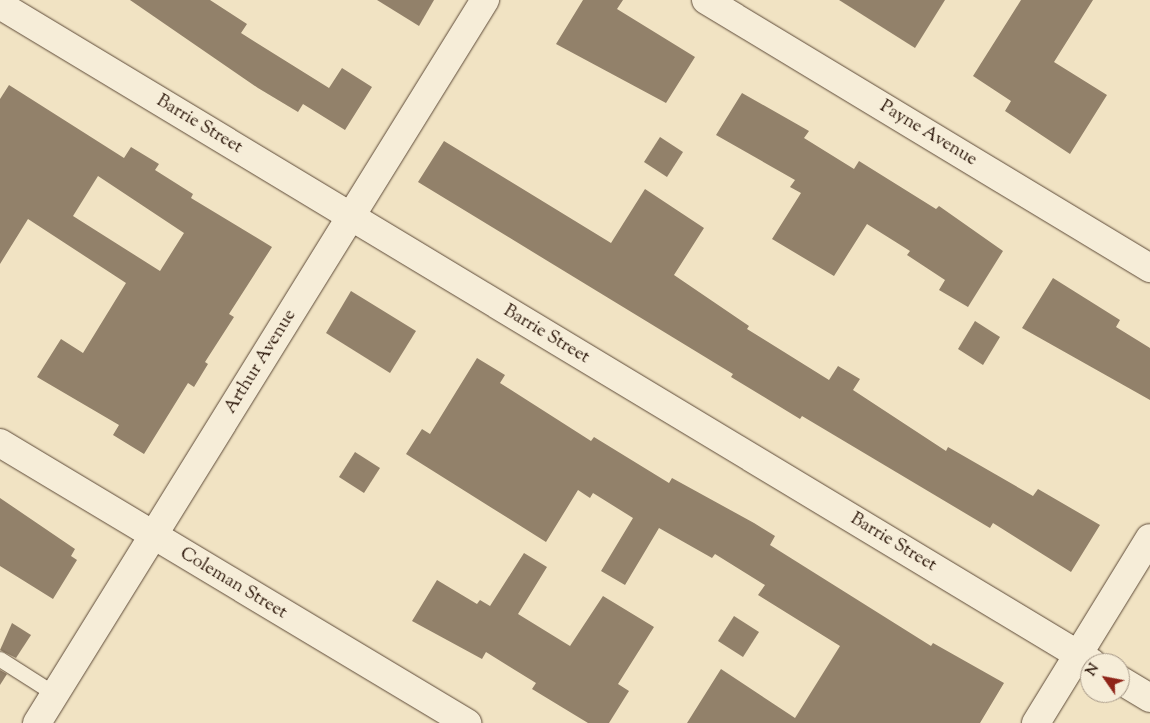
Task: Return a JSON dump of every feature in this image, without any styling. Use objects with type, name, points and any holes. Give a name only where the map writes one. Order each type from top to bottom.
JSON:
[{"type":"street","name":"Arthur Avenue","points":[[37,723],[485,0]]},
{"type":"street","name":"Payne Avenue","points":[[706,0],[1150,268]]},
{"type":"street","name":"Barrie Street","points":[[0,5],[1080,655]]},
{"type":"street","name":"Coleman Street","points":[[0,443],[467,723]]},
{"type":"street","points":[[1089,653],[1150,538]]},
{"type":"street","points":[[1036,723],[1080,667]]},
{"type":"street","points":[[1130,686],[1150,698]]},
{"type":"lane","points":[[0,659],[55,694]]},
{"type":"building","points":[[130,0],[210,0],[247,24],[241,33],[329,88],[342,68],[372,87],[345,130],[303,104],[298,112],[258,88]]},
{"type":"building","points":[[377,0],[434,0],[419,26]]},
{"type":"building","points":[[583,0],[623,0],[617,9],[695,57],[666,103],[556,44]]},
{"type":"building","points":[[839,0],[945,0],[915,48]]},
{"type":"building","points":[[1021,0],[1093,0],[1054,62],[1107,95],[1070,154],[1005,111],[1011,101],[973,76]]},
{"type":"building","points":[[9,85],[124,158],[131,147],[159,164],[155,170],[193,194],[191,198],[272,247],[229,314],[234,317],[205,362],[208,364],[194,387],[188,383],[144,454],[113,435],[119,425],[37,377],[61,339],[83,353],[126,283],[28,219],[0,264],[0,99]],"holes":[[[98,176],[184,233],[160,271],[73,216]]]},
{"type":"building","points":[[742,93],[809,131],[804,138],[854,169],[859,161],[936,209],[939,206],[1003,251],[968,307],[939,290],[945,280],[907,255],[910,251],[867,224],[834,276],[772,239],[801,193],[790,187],[795,180],[716,135]]},
{"type":"building","points":[[660,137],[683,152],[667,177],[644,162]]},
{"type":"building","points":[[444,141],[611,243],[645,189],[704,228],[674,275],[749,326],[747,329],[829,380],[838,366],[860,379],[853,390],[946,451],[948,447],[1033,496],[1038,489],[1100,525],[1071,572],[993,523],[990,528],[802,416],[800,419],[731,377],[733,374],[418,182]]},
{"type":"building","points":[[1053,278],[1120,320],[1116,327],[1150,348],[1150,400],[1022,328]]},
{"type":"building","points":[[351,291],[416,331],[390,373],[326,333]]},
{"type":"building","points":[[975,321],[1000,337],[983,365],[958,349]]},
{"type":"building","points":[[477,358],[505,375],[500,383],[591,441],[594,437],[669,483],[672,478],[754,523],[775,536],[770,545],[931,646],[933,643],[1004,683],[980,723],[687,723],[721,669],[795,718],[840,646],[758,595],[765,585],[715,554],[712,558],[659,528],[625,585],[601,571],[633,518],[593,493],[590,498],[578,490],[546,542],[406,454],[422,429],[430,434]]},
{"type":"building","points":[[355,452],[380,468],[364,493],[339,477]]},
{"type":"building","points":[[0,498],[75,549],[71,556],[77,560],[53,599],[0,566]]},
{"type":"building","points":[[524,553],[547,567],[518,614],[570,646],[603,596],[654,627],[618,684],[629,691],[609,723],[588,723],[532,689],[536,683],[486,652],[482,659],[412,621],[437,580],[477,604],[480,600],[490,606]]},
{"type":"building","points":[[734,616],[759,632],[743,657],[718,641]]},
{"type":"building","points":[[12,623],[31,635],[16,658],[0,650]]},
{"type":"building","points":[[0,670],[7,674],[0,685]]}]
